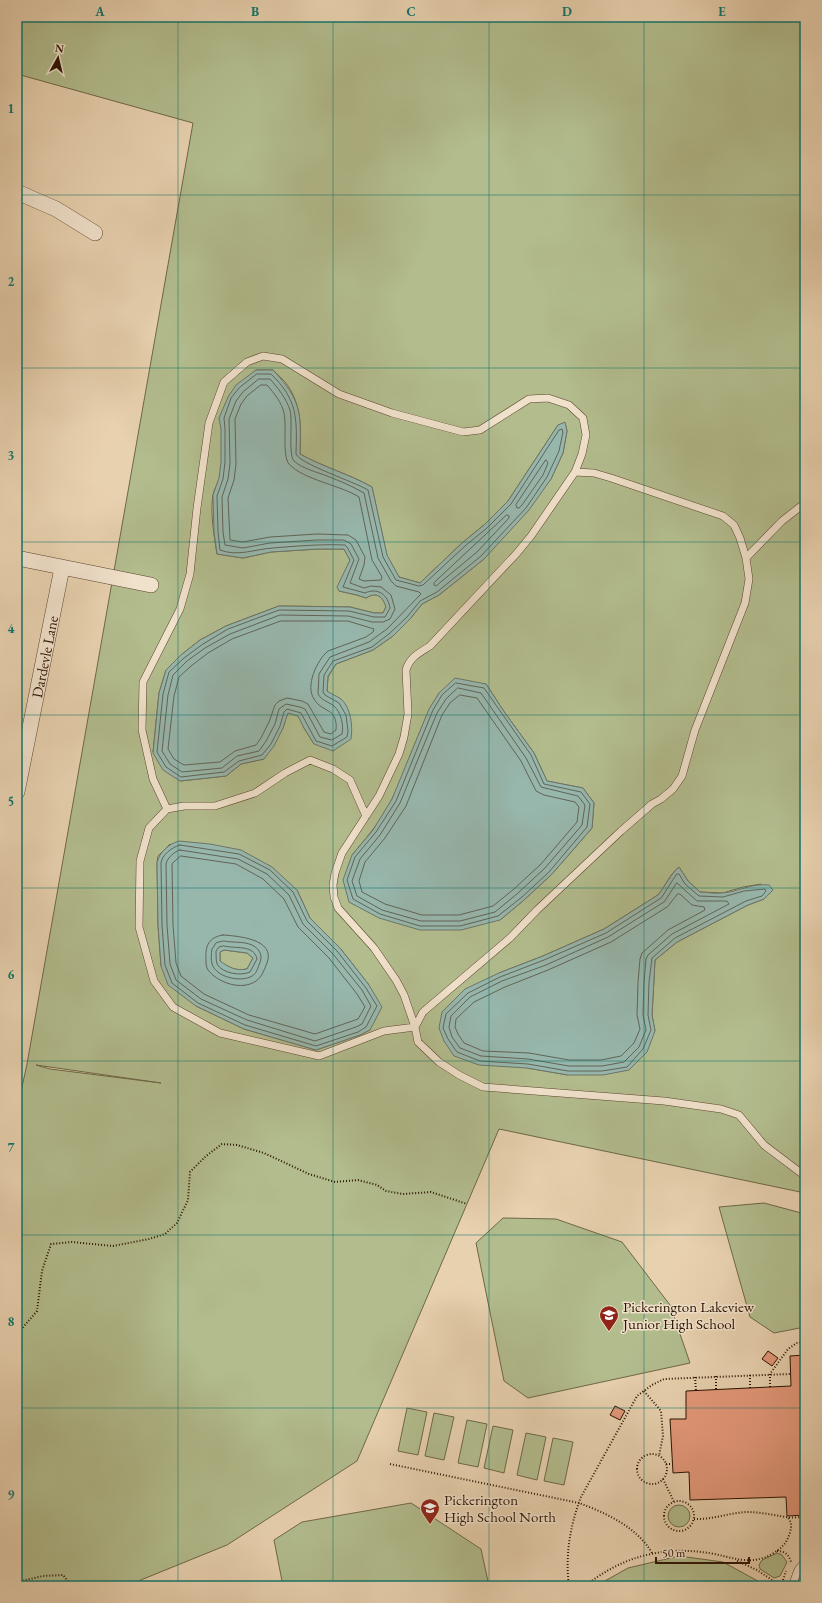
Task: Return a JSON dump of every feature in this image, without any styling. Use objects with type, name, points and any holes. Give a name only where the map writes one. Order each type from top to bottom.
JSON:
[{"type":"street","points":[[17,192],[56,209],[95,234]]},
{"type":"street","points":[[17,558],[151,585]]},
{"type":"street","name":"Dardevle Lane","points":[[17,792],[22,737],[62,568]]},
{"type":"lane","points":[[167,809],[153,779],[142,730],[142,682],[180,609],[190,574],[197,508],[209,423],[224,382],[247,362],[263,356],[282,359],[339,394],[392,413],[463,432],[480,430],[529,398],[548,398],[569,405],[583,418],[586,435],[575,472],[531,536],[517,553],[430,646],[414,656],[408,663],[406,670],[408,714],[404,737],[390,776],[342,854],[337,866],[333,885],[334,897],[338,908],[374,948],[389,969],[404,995],[415,1027],[418,1042],[438,1062],[459,1075],[483,1087],[721,1108],[739,1115],[764,1145],[805,1176]]},
{"type":"lane","points":[[415,1027],[423,1012],[505,943],[537,910],[621,831],[652,804],[673,789],[682,776],[694,730],[745,603],[749,579],[746,558],[734,525],[723,516],[611,478],[594,473],[575,472]]},
{"type":"lane","points":[[746,558],[782,522],[805,502]]},
{"type":"lane","points":[[366,816],[350,780],[333,769],[310,760],[285,773],[255,793],[216,806],[184,806],[167,809],[149,828],[140,861],[139,927],[154,981],[173,1007],[220,1033],[319,1056],[384,1031],[415,1027]]},
{"type":"lane","points":[[792,1586],[798,1570],[805,1561]]},
{"type":"path","points":[[17,1338],[19,1332],[37,1311],[42,1272],[51,1244],[72,1242],[113,1246],[149,1239],[165,1234],[177,1223],[188,1200],[190,1172],[206,1156],[222,1144],[237,1145],[264,1153],[309,1174],[335,1182],[358,1180],[377,1185],[386,1191],[403,1194],[431,1192],[467,1204]]},
{"type":"path","points":[[770,1387],[770,1374],[788,1348],[797,1343],[805,1342]]},
{"type":"path","points":[[570,1586],[567,1566],[569,1542],[579,1503],[633,1402],[644,1390],[664,1379],[790,1374]]},
{"type":"path","points":[[750,1375],[750,1388]]},
{"type":"path","points":[[716,1376],[716,1390]]},
{"type":"path","points":[[695,1377],[696,1391]]},
{"type":"path","points":[[644,1390],[661,1411],[663,1436],[659,1456]]},
{"type":"path","points":[[17,1399],[17,1404]]},
{"type":"path","points":[[653,1454],[659,1456],[666,1464],[667,1472],[663,1479],[657,1483],[647,1483],[643,1481],[638,1473],[638,1464],[644,1456],[653,1454]]},
{"type":"path","points":[[390,1464],[579,1503],[621,1523],[643,1541],[652,1553]]},
{"type":"path","points":[[666,1464],[672,1464]]},
{"type":"path","points":[[663,1479],[674,1502]]},
{"type":"path","points":[[680,1501],[689,1505],[692,1509],[694,1519],[688,1528],[684,1530],[679,1531],[670,1528],[667,1525],[664,1516],[667,1507],[674,1502],[680,1501]]},
{"type":"path","points":[[694,1519],[706,1519],[727,1514],[746,1512],[771,1514],[788,1518],[797,1516],[805,1517]]},
{"type":"path","points":[[585,1586],[615,1566],[652,1553],[688,1551],[753,1560],[766,1557],[784,1546],[789,1536],[791,1527],[790,1519],[788,1518]]},
{"type":"path","points":[[776,1551],[784,1552],[788,1555],[791,1562]]},
{"type":"path","points":[[731,1558],[758,1570],[781,1586]]},
{"type":"path","points":[[17,1582],[43,1576],[62,1575],[72,1586]]},
{"type":"green space","points":[[17,17],[805,17],[805,1193],[499,1129],[357,1461],[227,1545],[126,1586],[17,1586],[17,1110],[27,1064],[193,123],[17,74]],"holes":[[[256,370],[273,370],[288,386],[296,402],[300,419],[300,454],[372,487],[387,556],[399,577],[420,583],[508,501],[558,425],[565,423],[567,431],[563,453],[551,479],[484,559],[439,595],[422,604],[393,636],[373,650],[336,664],[328,677],[327,692],[342,700],[314,744],[298,715],[287,713],[283,728],[264,759],[241,764],[226,776],[180,781],[153,752],[159,693],[166,670],[181,655],[200,640],[226,626],[279,606],[350,607],[374,613],[383,613],[386,607],[383,600],[379,596],[373,595],[366,598],[339,591],[350,560],[344,549],[271,552],[243,558],[217,554],[212,509],[214,490],[220,477],[222,463],[220,418]],[[486,684],[534,753],[547,781],[583,788],[594,803],[592,828],[552,874],[500,920],[352,855],[374,828],[389,805],[426,718],[439,693]],[[170,844],[297,890],[310,918],[340,948],[369,985],[370,1030],[360,1035],[316,1050],[244,1029],[196,1006],[161,966],[158,925],[158,856]],[[679,867],[688,881],[700,892],[723,893],[743,887],[761,884],[764,899],[748,905],[677,942],[655,960],[652,1015],[655,1031],[568,1075],[527,1068],[499,973],[543,956],[604,929],[658,895]],[[36,1065],[161,1083],[50,1069]]]},
{"type":"green space","points":[[224,950],[247,953],[253,958],[247,969],[239,970],[220,962],[220,952]]},
{"type":"green space","points":[[764,1203],[805,1214],[805,1327],[774,1333],[750,1317],[719,1207]]},
{"type":"green space","points":[[503,1218],[556,1219],[622,1242],[670,1305],[690,1363],[528,1398],[504,1381],[476,1243]]},
{"type":"green space","points":[[407,1408],[427,1412],[418,1455],[398,1451]]},
{"type":"green space","points":[[434,1413],[454,1417],[444,1460],[425,1456]]},
{"type":"green space","points":[[467,1420],[487,1424],[478,1467],[458,1463]]},
{"type":"green space","points":[[493,1426],[513,1430],[504,1473],[484,1468]]},
{"type":"green space","points":[[526,1433],[546,1437],[537,1480],[517,1475]]},
{"type":"green space","points":[[553,1438],[573,1442],[564,1485],[544,1481]]},
{"type":"green space","points":[[411,1503],[481,1549],[489,1586],[283,1586],[274,1540],[302,1522]]},
{"type":"green space","points":[[679,1505],[687,1508],[690,1516],[687,1524],[679,1527],[671,1524],[668,1516],[671,1508]]},
{"type":"green space","points":[[777,1553],[782,1555],[787,1562],[780,1576],[774,1578],[760,1569],[759,1565],[762,1560]]},
{"type":"green space","points":[[679,1556],[723,1562],[767,1586],[596,1586],[628,1568]]},
{"type":"water","points":[[256,370],[273,370],[290,390],[295,399],[300,418],[300,454],[372,487],[387,555],[399,577],[420,583],[508,501],[558,425],[565,422],[567,431],[563,453],[551,479],[529,510],[484,559],[439,595],[422,604],[393,636],[373,650],[336,664],[328,676],[327,691],[341,699],[347,707],[352,729],[351,739],[333,751],[314,744],[298,716],[288,713],[283,728],[274,746],[264,759],[241,764],[226,776],[180,781],[163,770],[153,753],[159,693],[166,670],[181,655],[200,640],[226,626],[279,606],[350,607],[374,613],[383,613],[386,607],[383,600],[379,596],[373,595],[366,598],[339,591],[337,587],[350,560],[344,549],[271,552],[243,558],[217,554],[214,532],[213,495],[219,478],[221,462],[221,429],[219,418],[228,397],[236,385]]},
{"type":"water","points":[[455,678],[486,684],[534,753],[547,781],[583,788],[594,803],[592,828],[552,874],[500,920],[461,930],[420,930],[379,918],[349,902],[343,880],[352,855],[373,830],[392,799],[429,709],[439,693]]},
{"type":"water","points":[[179,841],[210,844],[241,850],[272,867],[297,890],[310,918],[340,948],[369,985],[382,1007],[370,1030],[360,1035],[316,1050],[244,1029],[196,1006],[168,985],[161,966],[158,925],[157,863],[162,852],[175,842]],"holes":[[[224,950],[247,953],[253,958],[247,969],[240,970],[233,968],[220,961],[220,952]]]},
{"type":"water","points":[[679,867],[688,881],[700,892],[722,893],[756,885],[769,885],[773,890],[764,899],[748,905],[677,942],[655,960],[652,1015],[655,1031],[647,1052],[629,1070],[603,1075],[568,1075],[527,1068],[479,1065],[454,1056],[444,1041],[439,1028],[442,1012],[465,989],[499,973],[543,956],[604,929],[658,895]]},
{"type":"building","points":[[768,1351],[778,1358],[772,1366],[762,1359]]},
{"type":"building","points":[[805,1355],[805,1515],[787,1516],[786,1497],[690,1500],[689,1472],[673,1473],[670,1419],[686,1419],[686,1391],[791,1386],[790,1356]]},
{"type":"building","points":[[615,1406],[625,1411],[620,1420],[610,1415]]},
{"type":"place","name":"Pickerington Lakeview Junior High School","points":[[609,1332]]},
{"type":"place","name":"Pickerington High School North","points":[[430,1525]]}]
